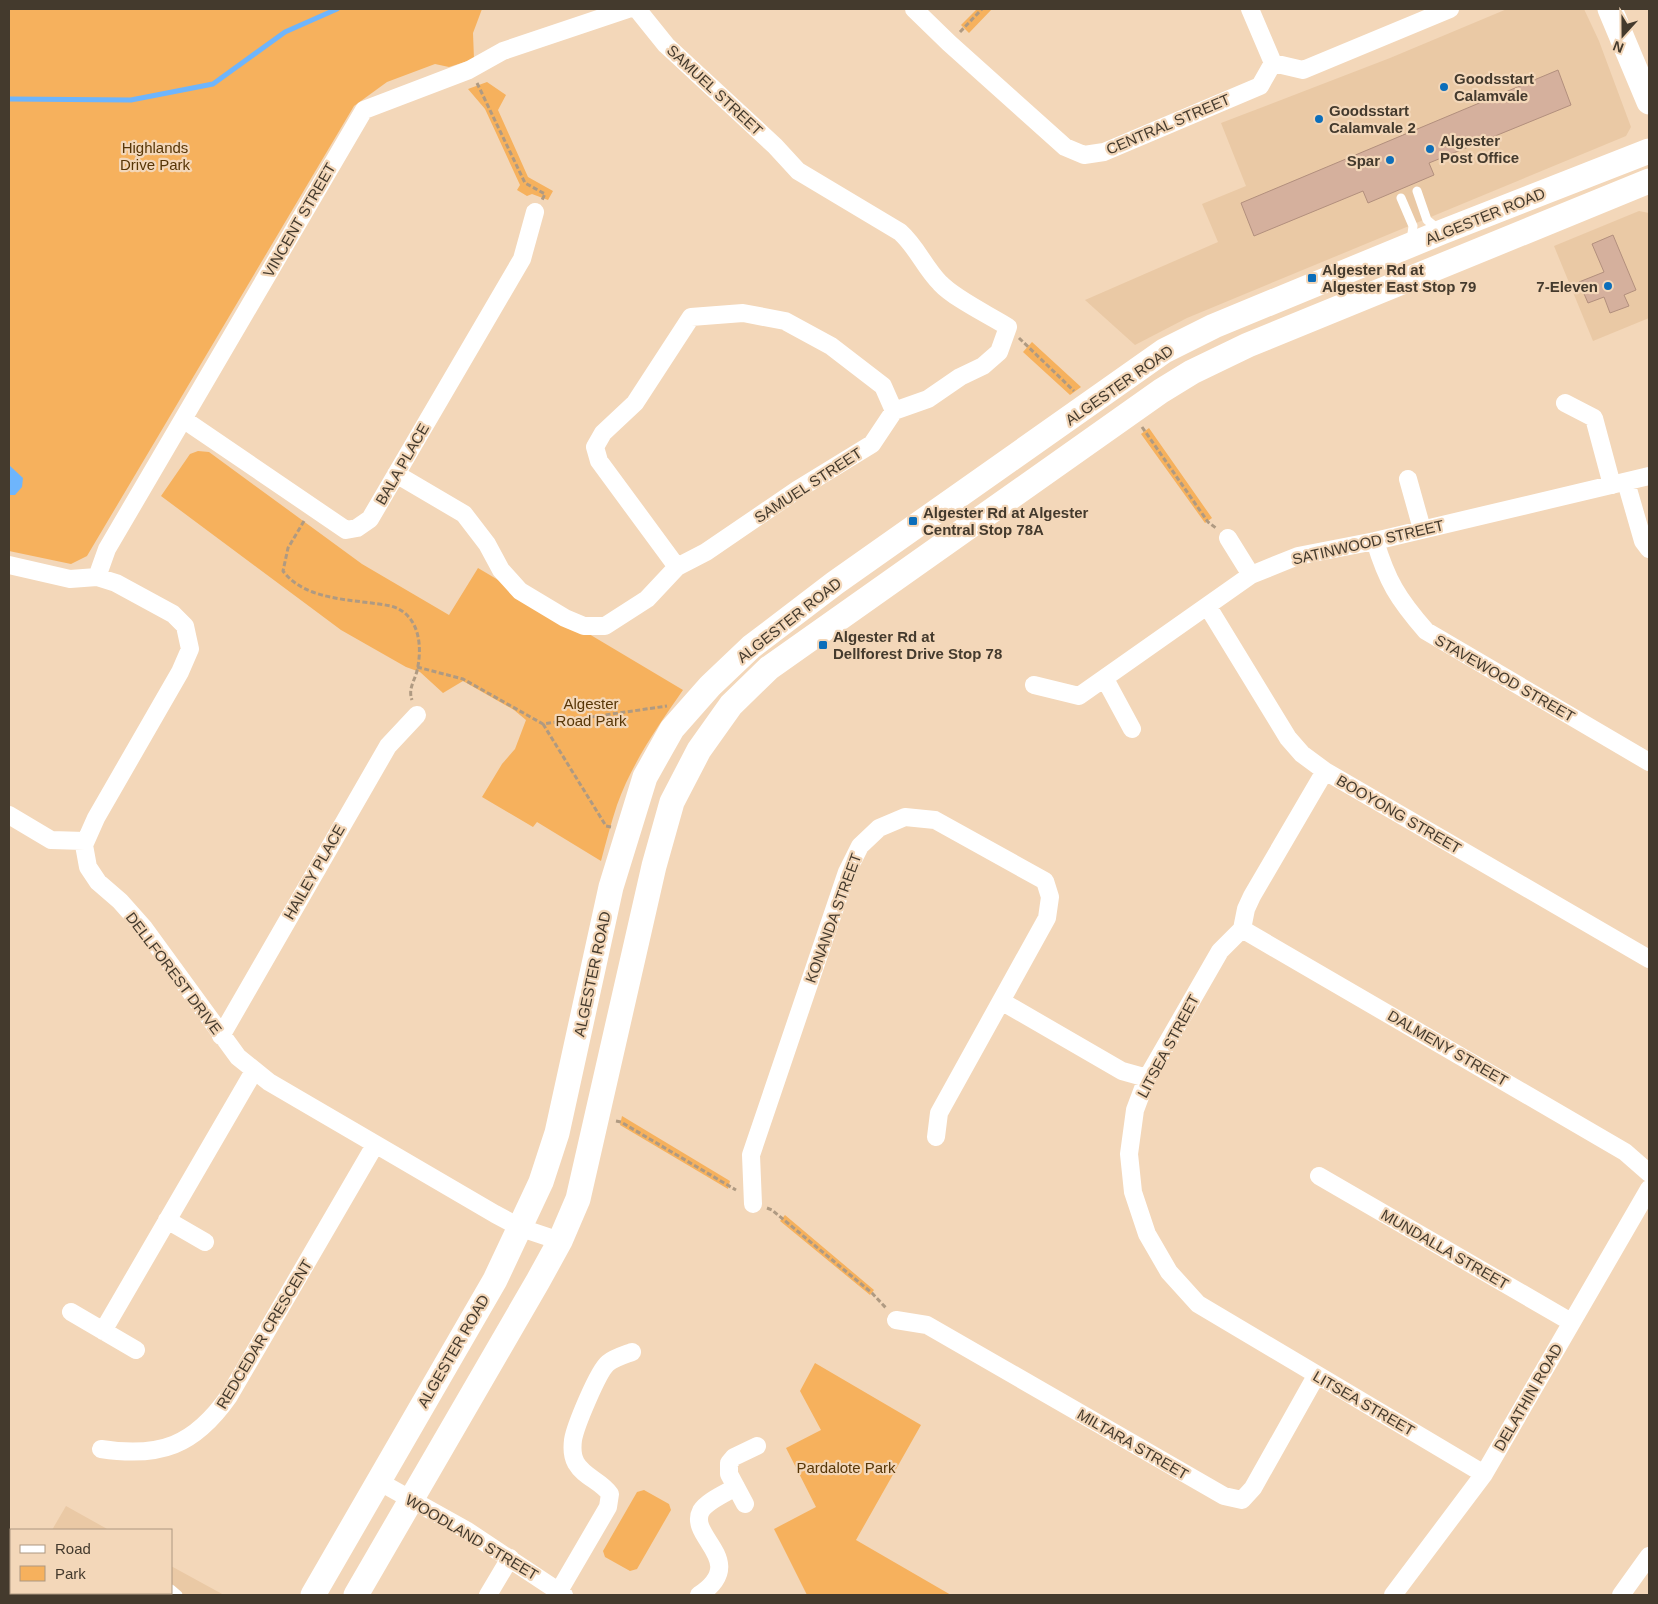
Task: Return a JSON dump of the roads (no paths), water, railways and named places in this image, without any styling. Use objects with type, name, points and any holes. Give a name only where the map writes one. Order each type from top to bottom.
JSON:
[{"type":"main road","points":[[1610,9],[1649,102]]},
{"type":"main road","name":"ALGESTER ROAD","points":[[313,1595],[495,1280],[521,1228],[541,1182],[557,1133],[611,887],[645,777],[672,729],[710,686],[750,647],[835,583],[1087,408],[1164,351],[1214,326],[1442,232],[1649,151]]},
{"type":"main road","name":"ALGESTER ROAD","points":[[356,1595],[560,1241],[578,1199],[654,866],[670,811],[699,750],[731,705],[769,668],[1192,372],[1248,345],[1649,181]]},
{"type":"street","name":"VINCENT STREET","points":[[97,577],[107,549],[364,110],[469,70],[503,51],[628,9]]},
{"type":"street","name":"SAMUEL STREET","points":[[396,474],[464,514],[487,544],[501,570],[520,591],[565,618],[584,626],[605,626],[646,599],[677,568],[706,552],[797,490],[872,444],[894,411],[928,399],[960,377],[983,366],[999,352],[1008,327],[942,285],[927,269],[914,244],[900,232],[798,171],[775,146],[666,45],[637,9]]},
{"type":"street","name":"CENTRAL STREET","points":[[914,9],[1065,147],[1084,155],[1104,152],[1260,86],[1273,63]]},
{"type":"street","points":[[1250,9],[1273,63],[1302,70],[1439,11]]},
{"type":"street","name":"BALA PLACE","points":[[183,419],[346,530],[358,528],[370,520],[522,259],[535,212]]},
{"type":"street","points":[[677,568],[599,461],[596,447],[603,433],[635,403],[691,317],[743,313],[785,321],[831,346],[883,386],[894,411]]},
{"type":"street","points":[[1565,403],[1594,418],[1619,484],[1643,541],[1649,549]]},
{"type":"street","name":"SATINWOOD STREET","points":[[1034,685],[1080,696],[1251,576],[1298,556],[1375,541],[1649,476]]},
{"type":"street","points":[[1408,479],[1422,529]]},
{"type":"street","points":[[1228,538],[1251,576]]},
{"type":"street","name":"STAVEWOOD STREET","points":[[1375,541],[1384,572],[1404,605],[1426,631],[1649,762]]},
{"type":"street","points":[[9,565],[70,580],[97,577],[116,583],[173,614],[184,626],[190,648],[180,672],[96,818],[85,841],[51,840],[9,815]]},
{"type":"street","name":"BOOYONG STREET","points":[[1208,607],[1288,738],[1302,754],[1325,771],[1649,959]]},
{"type":"street","points":[[1105,679],[1132,729]]},
{"type":"street","name":"HAILEY PLACE","points":[[221,1036],[388,746],[417,715]]},
{"type":"street","points":[[1242,929],[1246,909],[1252,896],[1325,771]]},
{"type":"street","name":"KONANDA STREET","points":[[753,1204],[751,1155],[847,872],[860,846],[879,828],[905,817],[935,820],[1045,881],[1050,897],[1047,918],[939,1113],[936,1137]]},
{"type":"street","name":"DELLFOREST DRIVE","points":[[85,841],[88,867],[98,882],[120,901],[144,928],[221,1036],[238,1057],[254,1071],[375,1145],[521,1228],[560,1241]]},
{"type":"street","name":"LITSEA STREET","points":[[1242,929],[1220,951],[1147,1078],[1135,1110],[1129,1154],[1133,1192],[1147,1234],[1169,1272],[1198,1304],[1316,1376],[1484,1474]]},
{"type":"street","name":"DALMENY STREET","points":[[1242,929],[1625,1152],[1649,1173]]},
{"type":"street","points":[[1001,1001],[1122,1071],[1147,1078]]},
{"type":"street","points":[[103,1331],[254,1071]]},
{"type":"street","name":"REDCEDAR CRESCENT","points":[[101,1448],[131,1453],[162,1450],[189,1436],[214,1418],[229,1396],[375,1145]]},
{"type":"street","name":"MUNDALLA STREET","points":[[1319,1176],[1571,1322]]},
{"type":"street","name":"DELATHIN ROAD","points":[[1393,1595],[1484,1474],[1649,1188]]},
{"type":"street","points":[[167,1220],[205,1242]]},
{"type":"street","points":[[71,1312],[136,1350]]},
{"type":"street","name":"MILTARA STREET","points":[[896,1320],[927,1325],[1224,1496],[1242,1500],[1253,1488],[1316,1376]]},
{"type":"street","points":[[562,1593],[608,1508],[610,1494],[604,1487],[585,1473],[576,1462],[572,1451],[573,1438],[598,1375],[608,1363],[632,1352]]},
{"type":"street","points":[[744,1504],[729,1474],[728,1463],[734,1457],[757,1446]]},
{"type":"street","name":"WOODLAND STREET","points":[[378,1481],[510,1558],[562,1593]]},
{"type":"street","points":[[699,1595],[712,1584],[719,1573],[719,1562],[699,1525],[699,1516],[702,1509],[736,1487]]},
{"type":"street","points":[[1629,1593],[1649,1556]]},
{"type":"street","points":[[488,1595],[510,1558]]},
{"type":"lane","points":[[1417,192],[1427,220],[1442,232]]},
{"type":"lane","points":[[1401,198],[1412,226],[1410,246]]},
{"type":"water","points":[[9,465],[23,478],[22,487],[15,495],[9,495]]},
{"type":"waterway","points":[[9,99],[131,100],[213,84],[285,32],[337,9]]},
{"type":"place","name":"Goodsstart Calamvale","points":[[1444,87]]},
{"type":"place","name":"Goodsstart Calamvale 2","points":[[1319,119]]},
{"type":"place","name":"Algester Post Office","points":[[1430,149]]},
{"type":"place","name":"Spar","points":[[1390,160]]},
{"type":"place","name":"Algester Rd at Algester East Stop 79","points":[[1312,278]]},
{"type":"place","name":"7-Eleven","points":[[1608,286]]},
{"type":"place","name":"Algester Rd at Algester Central Stop 78A","points":[[913,521]]},
{"type":"place","name":"Algester Rd at Dellforest Drive Stop 78","points":[[823,645]]},
{"type":"park label","name":"Highlands Drive Park","points":[[155,156]]},
{"type":"park label","name":"Algester Road Park","points":[[591,712]]},
{"type":"park label","name":"Pardalote Park","points":[[846,1467]]}]
